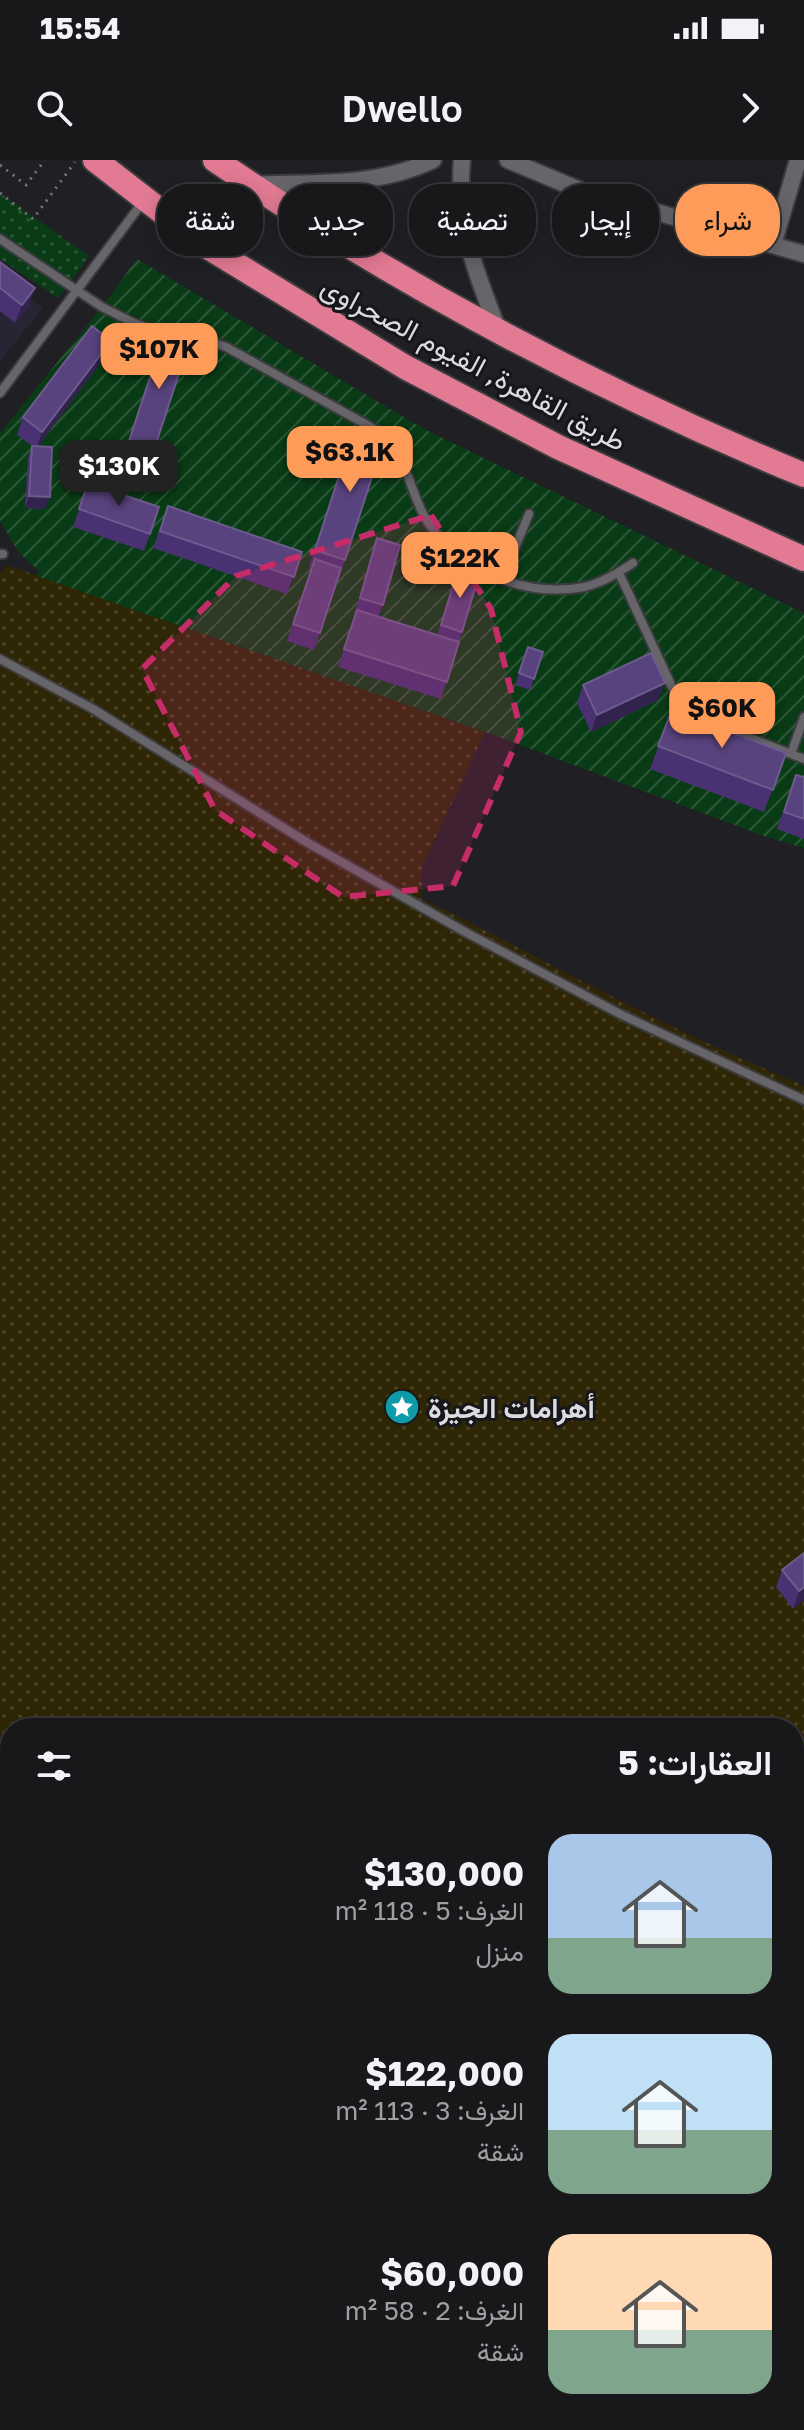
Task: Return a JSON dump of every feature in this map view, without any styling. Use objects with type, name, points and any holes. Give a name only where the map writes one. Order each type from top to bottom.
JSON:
[{"type":"highway","name":"طريق القاهرة, الفيوم الصحراوى","points":[[95,160],[219,254],[405,367],[558,447],[804,559]]},
{"type":"highway","name":"طريق القاهرة, الفيوم الصحراوى","points":[[215,160],[245,175],[375,264],[500,334],[627,398],[804,475]]},
{"type":"street","points":[[245,175],[371,180],[412,170],[433,160]]},
{"type":"street","points":[[462,160],[461,204],[468,248],[500,334]]},
{"type":"street","points":[[508,160],[582,191],[675,217]]},
{"type":"street","points":[[780,221],[798,160]]},
{"type":"street","points":[[780,247],[804,254]]},
{"type":"lane","points":[[0,393],[145,199]]},
{"type":"lane","points":[[0,239],[78,291],[134,323],[150,329],[188,334],[226,347],[378,431],[397,450],[414,497],[429,523],[467,563],[502,579],[549,589],[584,587],[619,573],[633,563]]},
{"type":"lane","points":[[502,579],[529,514]]},
{"type":"lane","points":[[619,573],[680,704],[695,716],[804,759]]},
{"type":"lane","points":[[0,659],[93,709],[308,843],[467,933],[622,1015],[804,1100]]},
{"type":"lane","points":[[791,754],[804,717]]},
{"type":"path","points":[[0,165],[26,185],[45,160]]},
{"type":"path","points":[[0,193],[33,219],[77,160]]},
{"type":"highlighted area","points":[[431,515],[491,609],[521,732],[453,886],[343,897],[215,810],[142,669],[236,576]]},
{"type":"shaded area","points":[[0,280],[43,308],[0,361]]},
{"type":"sand","name":"أهرامات الجيزة","points":[[7,565],[485,732],[422,867],[422,899],[669,1025],[804,1086],[804,1718],[0,1718],[0,573]]},
{"type":"green space","points":[[0,193],[89,256],[58,298],[0,259]]},
{"type":"green space","points":[[137,259],[424,429],[804,613],[804,848],[485,732],[37,576],[39,571],[19,553],[0,521],[0,433]]},
{"type":"building","points":[[0,262],[35,288],[22,305],[0,288]]},
{"type":"building","points":[[92,326],[111,341],[42,432],[23,417]]},
{"type":"building","points":[[166,329],[191,337],[153,453],[128,444]]},
{"type":"building","points":[[355,427],[385,437],[345,560],[315,550]]},
{"type":"building","points":[[32,446],[52,447],[50,497],[29,496]]},
{"type":"building","points":[[88,483],[159,507],[150,534],[79,509]]},
{"type":"building","points":[[168,506],[302,552],[294,577],[160,531]]},
{"type":"building","points":[[377,538],[400,545],[383,605],[360,598]]},
{"type":"building","points":[[315,559],[341,568],[320,633],[293,624]]},
{"type":"building","points":[[458,569],[479,575],[462,632],[441,625]]},
{"type":"building","points":[[357,610],[459,642],[447,682],[344,649]]},
{"type":"building","points":[[528,647],[543,652],[534,679],[519,673]]},
{"type":"building","points":[[651,653],[665,683],[597,715],[583,685]]},
{"type":"building","points":[[672,710],[786,753],[773,790],[658,746]]},
{"type":"building","points":[[796,775],[804,777],[804,819],[784,812]]},
{"type":"building","points":[[804,1553],[804,1587],[799,1591],[782,1570]]},
{"type":"place","name":"أهرامات الجيزة","points":[[402,1407]]}]
